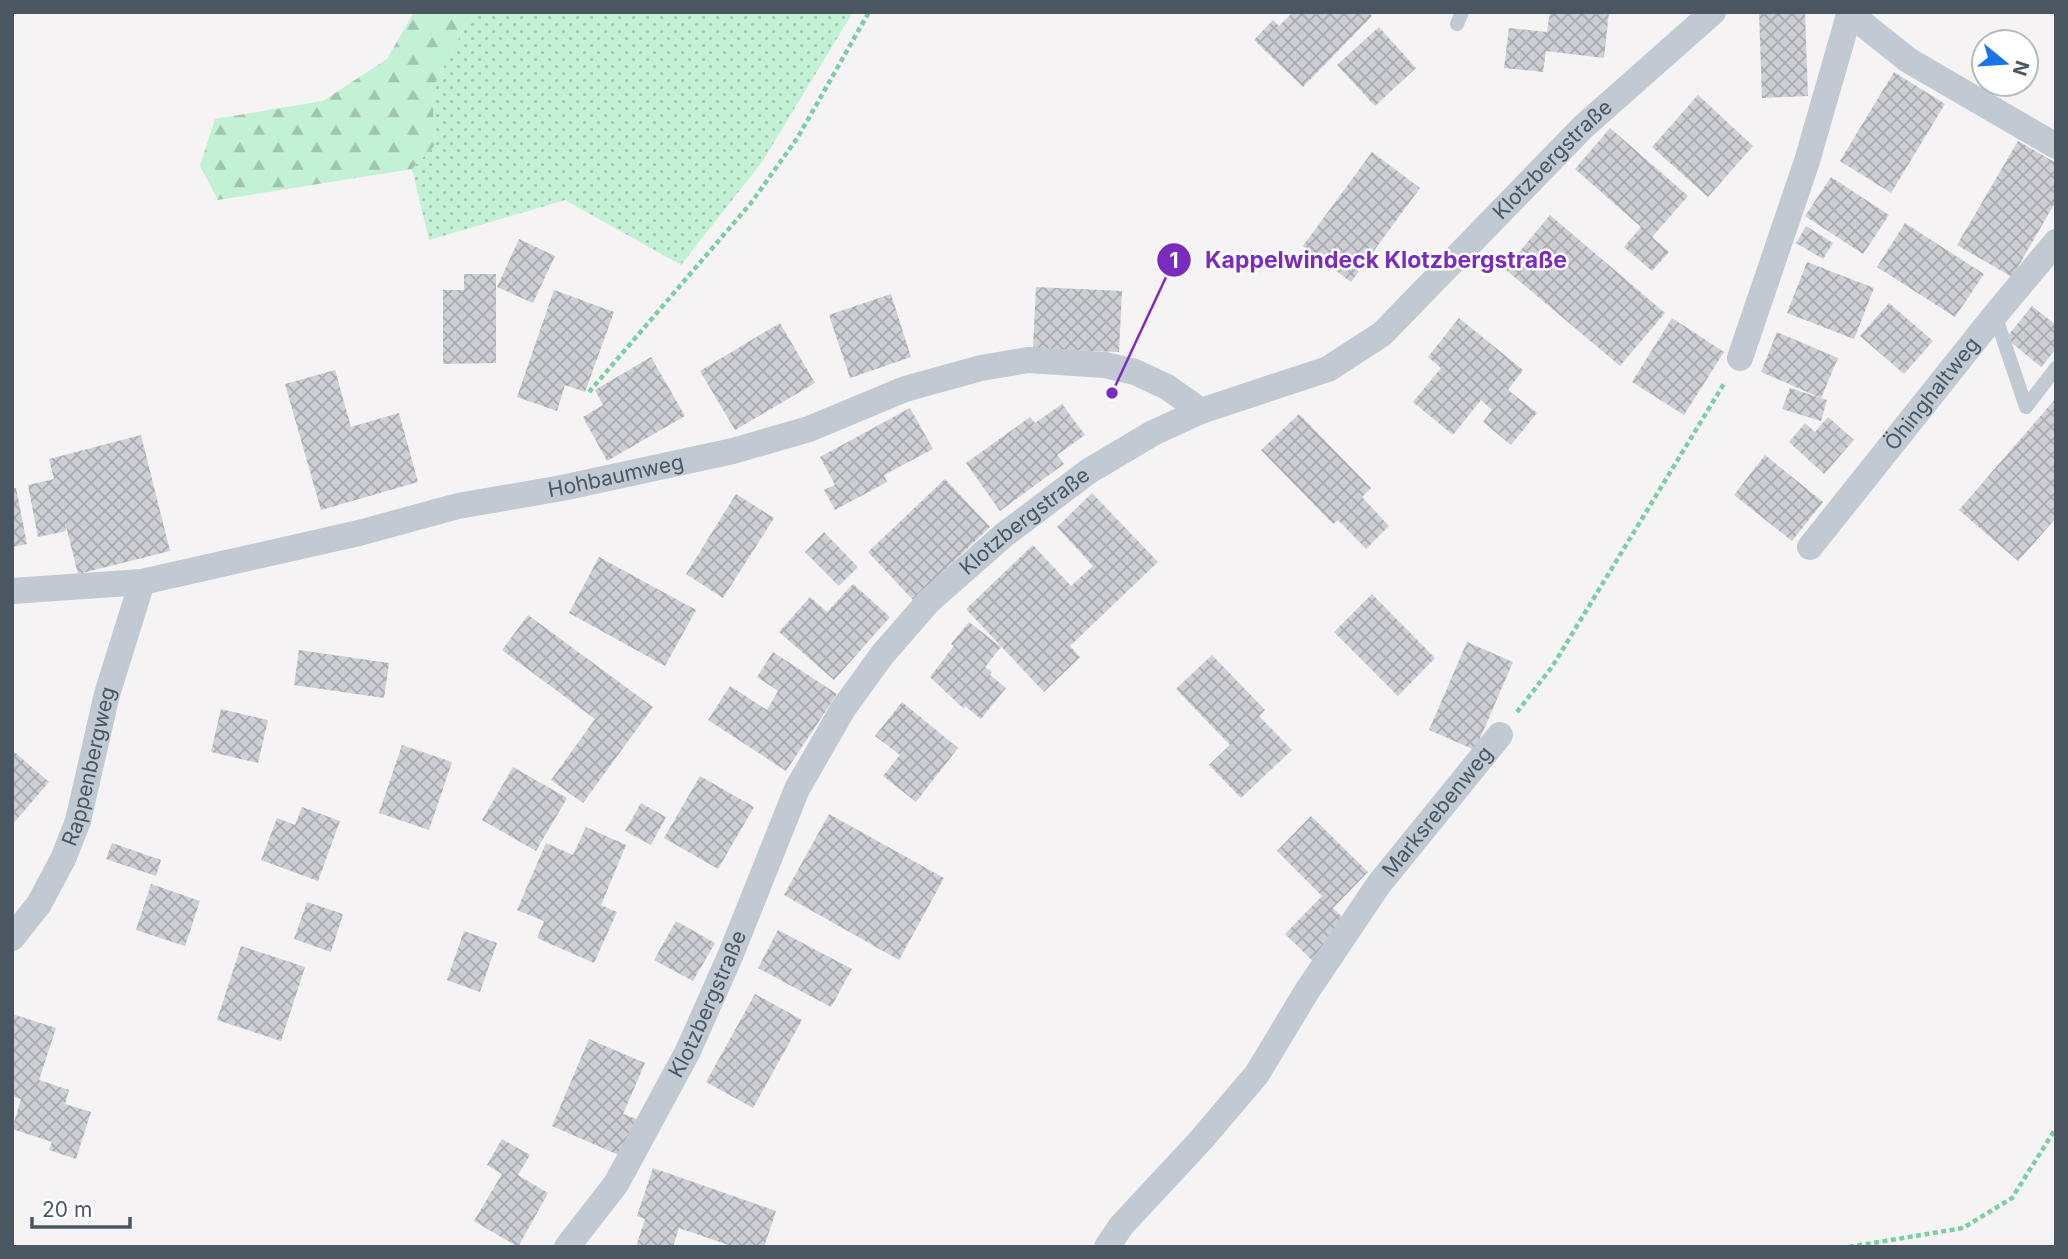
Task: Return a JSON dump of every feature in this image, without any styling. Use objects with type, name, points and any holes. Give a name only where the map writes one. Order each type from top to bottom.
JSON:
[{"type":"street","name":"Klotzbergstraße","points":[[567,1247],[616,1184],[688,1051],[731,954],[797,789],[843,709],[882,655],[929,601],[1004,535],[1089,471],[1153,433],[1201,411],[1328,369],[1382,334],[1583,127],[1713,12]]},
{"type":"street","points":[[1740,358],[1807,162],[1848,14],[1908,60],[2056,146]]},
{"type":"street","name":"Öhinghaltweg","points":[[1810,547],[1994,315],[2056,242]]},
{"type":"street","name":"Hohbaumweg","points":[[12,591],[142,582],[359,533],[458,506],[562,488],[733,451],[809,429],[905,389],[981,368],[1028,360],[1105,365],[1135,372],[1167,387],[1201,411]]},
{"type":"street","name":"Rappenbergweg","points":[[12,938],[39,904],[63,859],[78,821],[107,694],[142,582]]},
{"type":"street","name":"Marksrebenweg","points":[[1107,1247],[1121,1226],[1201,1140],[1257,1074],[1307,991],[1379,884],[1500,735]]},
{"type":"lane","points":[[1994,315],[2026,407],[2056,368]]},
{"type":"path","points":[[589,392],[751,203],[798,137],[869,12]]},
{"type":"path","name":"Marksrebenweg","points":[[1500,735],[1552,667],[1740,358]]},
{"type":"path","points":[[1849,1247],[1964,1228],[2012,1198],[2056,1128]]},
{"type":"green space","points":[[414,12],[473,12],[432,89],[435,145],[412,169],[218,200],[200,166],[215,119],[323,101],[387,59]]},
{"type":"green space","points":[[473,12],[853,12],[762,162],[681,265],[565,200],[429,240],[412,169],[435,145],[432,89]]},
{"type":"building","points":[[1293,12],[1368,12],[1372,16],[1303,87],[1254,40],[1273,20],[1279,26]]},
{"type":"building","points":[[1550,12],[1609,12],[1604,58],[1546,51],[1543,72],[1504,68],[1509,28],[1547,32]]},
{"type":"building","points":[[1759,12],[1805,12],[1808,96],[1762,98]]},
{"type":"building","points":[[1379,27],[1416,68],[1375,106],[1337,65]]},
{"type":"building","points":[[1894,72],[1945,104],[1891,193],[1840,161]]},
{"type":"building","points":[[1698,95],[1753,146],[1708,197],[1652,147]]},
{"type":"building","points":[[1610,128],[1688,196],[1652,237],[1669,252],[1652,271],[1624,247],[1641,227],[1575,169]]},
{"type":"building","points":[[2018,141],[2056,163],[2056,201],[2012,277],[1957,245]]},
{"type":"building","points":[[1372,152],[1420,188],[1351,282],[1303,246]]},
{"type":"building","points":[[1831,177],[1889,215],[1863,254],[1805,216]]},
{"type":"building","points":[[1550,215],[1665,313],[1620,366],[1505,269]]},
{"type":"building","points":[[1905,223],[1984,274],[1955,317],[1877,267]]},
{"type":"building","points":[[1806,226],[1833,243],[1823,259],[1796,243]]},
{"type":"building","points":[[519,239],[555,256],[533,303],[497,287]]},
{"type":"building","points":[[1807,262],[1874,288],[1854,339],[1787,313]]},
{"type":"building","points":[[464,274],[496,274],[496,363],[443,364],[443,290],[464,290]]},
{"type":"building","points":[[1036,287],[1122,291],[1119,352],[1033,349]]},
{"type":"building","points":[[554,290],[614,312],[585,392],[565,385],[557,411],[517,397]]},
{"type":"building","points":[[891,294],[911,357],[850,378],[829,315]]},
{"type":"building","points":[[1889,303],[1933,341],[1904,374],[1860,336]]},
{"type":"building","points":[[2032,306],[2056,325],[2056,349],[2041,367],[2006,338]]},
{"type":"building","points":[[1459,318],[1523,370],[1508,390],[1537,413],[1511,445],[1483,422],[1492,410],[1481,400],[1453,435],[1413,402],[1441,368],[1428,357]]},
{"type":"building","points":[[1672,318],[1724,352],[1684,415],[1632,382]]},
{"type":"building","points":[[780,323],[815,383],[735,430],[700,371]]},
{"type":"building","points":[[1777,332],[1838,358],[1821,398],[1761,372]]},
{"type":"building","points":[[651,357],[685,416],[607,461],[583,417],[603,405],[595,390]]},
{"type":"building","points":[[335,370],[351,427],[399,413],[418,482],[321,510],[285,384]]},
{"type":"building","points":[[1790,388],[1827,400],[1821,421],[1782,409]]},
{"type":"building","points":[[2056,398],[2056,518],[2018,561],[1959,510]]},
{"type":"building","points":[[1062,404],[1085,435],[1057,455],[1064,464],[1000,511],[966,463],[1030,417],[1035,423]]},
{"type":"building","points":[[910,408],[933,449],[884,475],[887,482],[835,510],[824,490],[835,485],[820,457]]},
{"type":"building","points":[[1299,414],[1371,488],[1362,497],[1389,526],[1366,549],[1338,520],[1333,524],[1261,450]]},
{"type":"building","points":[[1828,417],[1854,440],[1824,474],[1789,442],[1805,423],[1815,432]]},
{"type":"building","points":[[141,435],[170,551],[78,574],[65,522],[66,531],[38,537],[28,485],[54,479],[49,459]]},
{"type":"building","points":[[1765,455],[1823,502],[1792,541],[1734,495]]},
{"type":"building","points":[[945,479],[990,527],[913,600],[868,552]]},
{"type":"building","points":[[16,488],[27,544],[12,547],[12,489]]},
{"type":"building","points":[[1092,493],[1158,562],[1070,646],[1080,657],[1044,692],[966,609],[1033,545],[1071,586],[1093,566],[1057,527]]},
{"type":"building","points":[[736,494],[774,518],[723,598],[686,574]]},
{"type":"building","points":[[824,532],[858,567],[839,586],[805,552]]},
{"type":"building","points":[[599,557],[696,610],[665,666],[569,613]]},
{"type":"building","points":[[853,584],[890,617],[834,680],[779,632],[810,597],[827,612]]},
{"type":"building","points":[[1372,594],[1435,658],[1398,696],[1334,632]]},
{"type":"building","points":[[528,615],[653,707],[583,803],[551,780],[595,719],[502,650]]},
{"type":"building","points":[[969,622],[1001,647],[985,667],[992,672],[990,675],[1006,688],[981,719],[965,706],[964,709],[930,677]]},
{"type":"building","points":[[1467,642],[1513,662],[1475,750],[1429,730]]},
{"type":"building","points":[[299,650],[389,663],[384,698],[294,685]]},
{"type":"building","points":[[773,652],[837,694],[786,771],[708,720],[730,686],[767,710],[778,691],[757,677]]},
{"type":"building","points":[[1212,655],[1265,710],[1259,716],[1292,750],[1241,798],[1209,765],[1230,745],[1176,689]]},
{"type":"building","points":[[902,702],[958,748],[916,802],[883,776],[900,755],[875,736]]},
{"type":"building","points":[[221,709],[268,720],[258,763],[211,752]]},
{"type":"building","points":[[402,745],[452,762],[429,830],[379,813]]},
{"type":"building","points":[[12,750],[49,782],[12,825]]},
{"type":"building","points":[[513,767],[567,798],[536,851],[482,820]]},
{"type":"building","points":[[700,776],[754,807],[718,869],[664,838]]},
{"type":"building","points":[[641,803],[666,817],[651,845],[625,831]]},
{"type":"building","points":[[302,807],[340,821],[318,881],[261,860],[277,818],[295,825]]},
{"type":"building","points":[[829,814],[944,878],[899,960],[784,895]]},
{"type":"building","points":[[1311,816],[1368,872],[1333,908],[1350,925],[1314,962],[1285,934],[1322,896],[1277,851]]},
{"type":"building","points":[[586,827],[626,845],[601,905],[617,912],[594,963],[537,938],[544,921],[517,910],[546,843],[573,855]]},
{"type":"building","points":[[112,843],[161,860],[156,876],[106,859]]},
{"type":"building","points":[[151,884],[200,901],[185,946],[136,930]]},
{"type":"building","points":[[307,902],[343,914],[331,952],[294,939]]},
{"type":"building","points":[[676,921],[715,943],[693,981],[654,960]]},
{"type":"building","points":[[778,930],[852,969],[831,1007],[758,968]]},
{"type":"building","points":[[464,931],[497,943],[480,992],[447,980]]},
{"type":"building","points":[[241,946],[305,967],[281,1041],[217,1020]]},
{"type":"building","points":[[755,994],[802,1020],[753,1108],[706,1082]]},
{"type":"building","points":[[12,1014],[56,1028],[39,1080],[69,1090],[65,1104],[91,1112],[76,1159],[49,1150],[52,1142],[12,1129],[21,1099],[12,1096]]},
{"type":"building","points":[[589,1039],[645,1063],[623,1114],[636,1119],[621,1156],[552,1126]]},
{"type":"building","points":[[502,1139],[530,1155],[518,1175],[548,1193],[518,1247],[474,1221],[502,1174],[487,1165]]},
{"type":"building","points":[[653,1168],[776,1211],[764,1247],[734,1247],[679,1228],[673,1247],[636,1247],[645,1219],[637,1216]]},
{"type":"place","name":"Kappelwindeck Klotzbergstraße","points":[[1112,393]]}]
